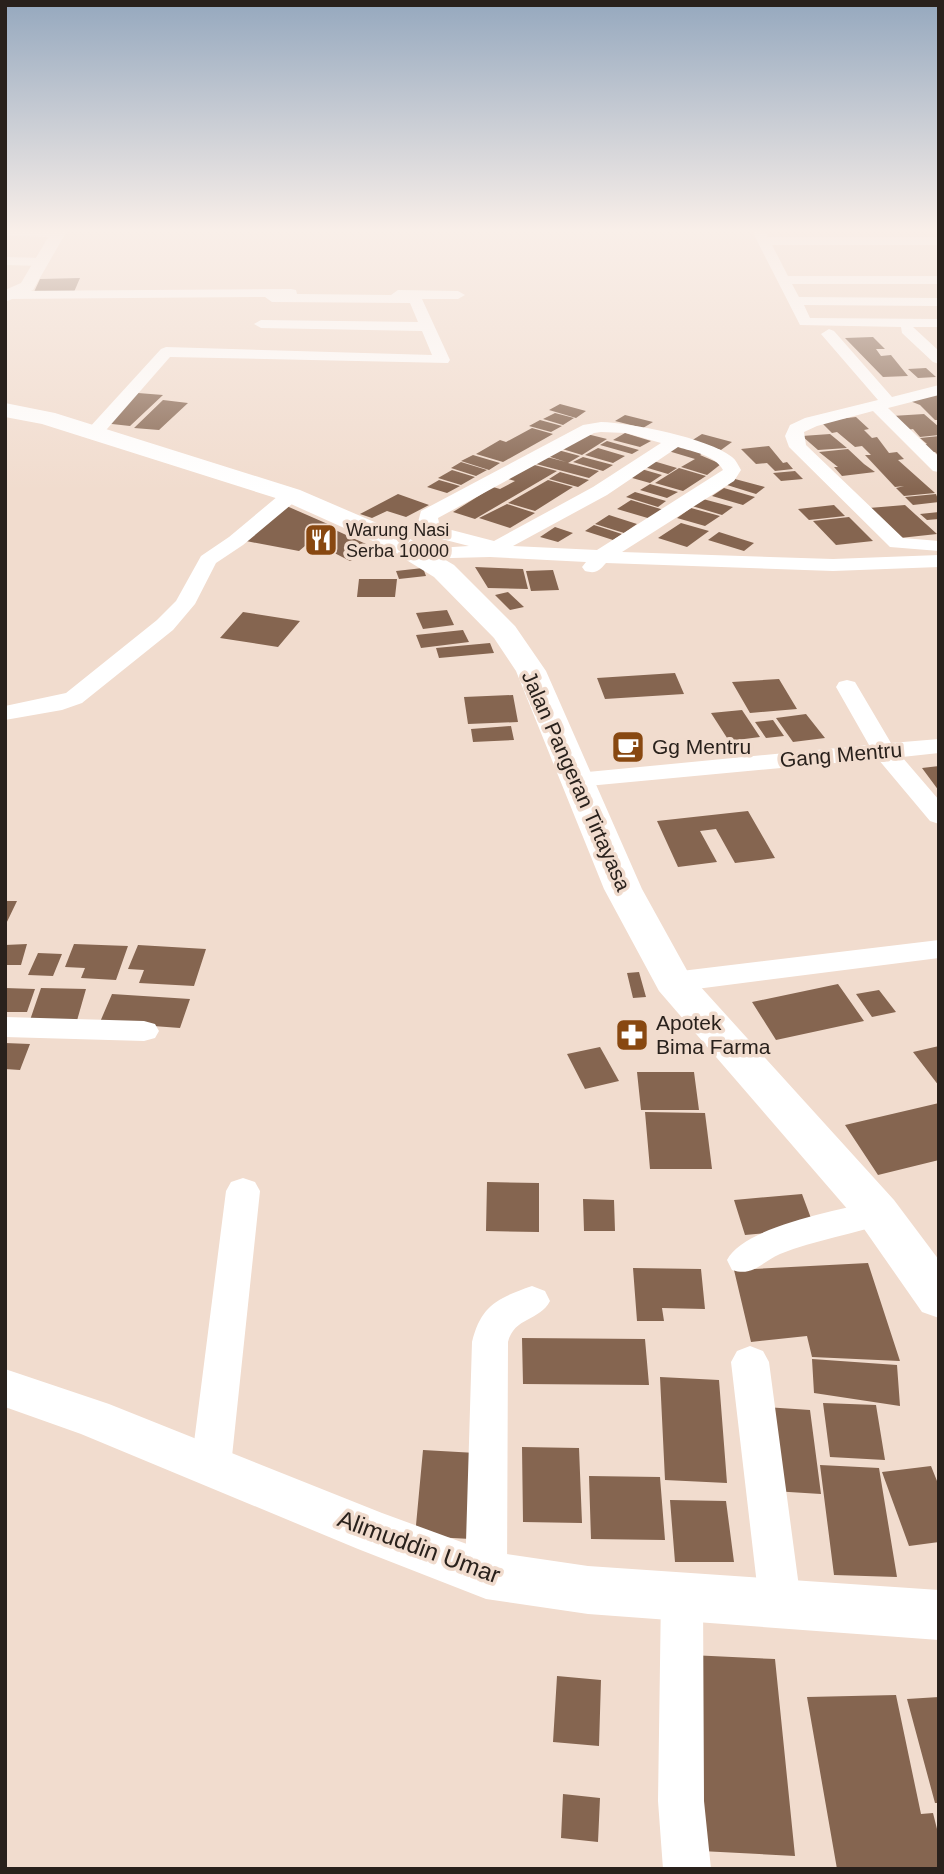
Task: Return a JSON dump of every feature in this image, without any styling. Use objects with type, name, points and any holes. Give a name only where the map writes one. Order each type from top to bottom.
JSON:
[{"type":"main road","name":"Jalan Pangeran Tirtayasa","points":[[5,410],[47,418],[291,495],[391,539],[427,559],[505,632],[531,671],[622,889],[673,982],[878,1213],[939,1298]]},
{"type":"street","points":[[247,354],[264,316]]},
{"type":"street","points":[[94,433],[166,352],[442,360],[421,316]]},
{"type":"street","points":[[802,316],[805,322],[939,323]]},
{"type":"street","points":[[261,324],[425,327]]},
{"type":"street","points":[[908,330],[939,359]]},
{"type":"street","points":[[829,334],[882,403],[939,467]]},
{"type":"street","points":[[922,342],[939,344]]},
{"type":"street","points":[[939,390],[811,422],[796,429],[794,436],[798,447],[897,543],[919,547],[939,545]]},
{"type":"street","points":[[491,553],[433,531],[428,515],[589,429],[626,428],[707,450],[727,461],[732,470],[728,477],[596,562]]},
{"type":"street","points":[[491,553],[600,491],[676,441]]},
{"type":"street","points":[[5,713],[62,703],[74,698],[165,625],[185,604],[208,560],[236,541],[291,495]]},
{"type":"street","points":[[427,559],[491,553],[753,571],[939,576]]},
{"type":"street","points":[[753,571],[939,561]]},
{"type":"street","points":[[847,687],[884,751],[939,816]]},
{"type":"street","name":"Gang Mentru","points":[[577,780],[939,746]]},
{"type":"street","points":[[673,982],[939,949]]},
{"type":"street","points":[[5,1027],[144,1031]]},
{"type":"street","points":[[211,1466],[243,1191]]},
{"type":"street","points":[[744,1260],[767,1244],[878,1213]]},
{"type":"street","points":[[486,1575],[492,1330],[504,1312],[532,1301]]},
{"type":"street","points":[[750,1362],[780,1602]]},
{"type":"street","name":"Alimuddin Umar","points":[[5,1388],[93,1418],[486,1575],[588,1590],[939,1615]]},
{"type":"street","points":[[682,1595],[681,1801],[687,1869]]},
{"type":"building","points":[[873,337],[885,349],[876,349],[881,356],[891,355],[908,376],[883,377],[845,338]]},
{"type":"building","points":[[926,368],[936,377],[918,378],[908,369]]},
{"type":"building","points":[[138,393],[163,395],[130,426],[103,423]]},
{"type":"building","points":[[939,393],[939,420],[935,420],[920,405],[910,401]]},
{"type":"building","points":[[163,400],[188,403],[159,430],[134,428]]},
{"type":"building","points":[[560,404],[586,411],[576,418],[549,410]]},
{"type":"building","points":[[555,413],[574,418],[563,425],[543,419]]},
{"type":"building","points":[[924,414],[939,427],[939,435],[920,437],[913,429],[907,430],[892,416]]},
{"type":"building","points":[[625,415],[653,422],[643,428],[615,421]]},
{"type":"building","points":[[856,417],[869,429],[864,430],[872,438],[877,437],[889,453],[897,452],[904,459],[898,460],[935,493],[904,496],[896,488],[904,486],[895,487],[865,455],[871,455],[862,446],[855,447],[837,432],[832,433],[820,421]]},
{"type":"building","points":[[540,420],[562,426],[551,432],[529,426]]},
{"type":"building","points":[[532,428],[553,434],[503,462],[476,454],[500,440],[506,442]]},
{"type":"building","points":[[625,433],[651,441],[640,447],[613,440]]},
{"type":"building","points":[[587,434],[607,439],[582,455],[559,448]]},
{"type":"building","points":[[702,434],[732,442],[721,450],[691,441]]},
{"type":"building","points":[[830,434],[847,448],[818,450],[802,436]]},
{"type":"building","points":[[939,436],[939,456],[921,445],[927,444],[920,438]]},
{"type":"building","points":[[607,441],[639,450],[632,454],[600,445]]},
{"type":"building","points":[[675,444],[704,452],[700,455],[721,464],[707,475],[681,467],[695,459],[665,450]]},
{"type":"building","points":[[769,446],[783,463],[787,462],[793,469],[775,471],[767,463],[756,464],[741,449]]},
{"type":"building","points":[[598,448],[625,456],[613,463],[585,455]]},
{"type":"building","points":[[848,449],[875,472],[842,476],[834,467],[838,467],[819,452]]},
{"type":"building","points":[[558,450],[580,456],[568,463],[599,471],[589,478],[536,464],[547,457],[566,462],[547,456]]},
{"type":"building","points":[[473,455],[500,463],[489,470],[461,461]]},
{"type":"building","points":[[583,457],[613,465],[603,471],[573,462]]},
{"type":"building","points":[[650,460],[677,468],[668,474],[641,466]]},
{"type":"building","points":[[461,462],[487,470],[476,476],[451,468]]},
{"type":"building","points":[[531,464],[557,471],[475,519],[453,512],[493,487],[500,489],[515,481],[508,479]]},
{"type":"building","points":[[638,468],[662,475],[650,483],[625,476]]},
{"type":"building","points":[[679,468],[706,476],[683,491],[655,483]]},
{"type":"building","points":[[452,470],[475,477],[461,485],[438,478]]},
{"type":"building","points":[[795,471],[803,479],[781,481],[773,473]]},
{"type":"building","points":[[560,472],[589,480],[578,487],[549,479]]},
{"type":"building","points":[[735,479],[765,487],[756,494],[727,485]]},
{"type":"building","points":[[439,480],[460,486],[447,493],[427,487]]},
{"type":"building","points":[[548,480],[573,487],[535,511],[508,503]]},
{"type":"building","points":[[650,484],[678,492],[667,498],[640,490]]},
{"type":"building","points":[[724,488],[755,497],[743,505],[712,496]]},
{"type":"building","points":[[635,492],[666,501],[658,507],[626,497]]},
{"type":"building","points":[[398,494],[429,505],[406,517],[387,511],[372,518],[360,514]]},
{"type":"building","points":[[936,494],[939,502],[913,505],[905,497]]},
{"type":"building","points":[[703,499],[733,507],[722,515],[692,506]]},
{"type":"building","points":[[631,500],[664,510],[651,519],[617,509]]},
{"type":"building","points":[[282,504],[330,525],[299,551],[246,541]]},
{"type":"building","points":[[507,504],[535,513],[510,528],[479,518]]},
{"type":"building","points":[[834,505],[845,516],[809,520],[798,509]]},
{"type":"building","points":[[905,505],[937,534],[900,538],[869,508]]},
{"type":"building","points":[[691,508],[720,516],[705,526],[677,518]]},
{"type":"building","points":[[939,512],[939,519],[927,520],[920,514]]},
{"type":"building","points":[[609,515],[637,524],[624,533],[595,524]]},
{"type":"building","points":[[849,517],[873,541],[836,545],[813,521]]},
{"type":"building","points":[[681,523],[709,531],[687,547],[658,538]]},
{"type":"building","points":[[594,525],[622,534],[613,540],[585,531]]},
{"type":"building","points":[[555,527],[573,533],[558,542],[540,537]]},
{"type":"building","points":[[333,529],[377,549],[350,561],[313,542]]},
{"type":"building","points":[[719,532],[754,543],[744,551],[708,540]]},
{"type":"building","points":[[475,567],[523,569],[528,589],[488,588]]},
{"type":"building","points":[[423,568],[426,576],[399,579],[396,571]]},
{"type":"building","points":[[553,570],[559,590],[531,591],[526,571]]},
{"type":"building","points":[[359,579],[397,579],[395,597],[357,597]]},
{"type":"building","points":[[508,592],[524,607],[510,610],[495,595]]},
{"type":"building","points":[[447,610],[454,625],[423,629],[416,613]]},
{"type":"building","points":[[243,612],[300,621],[278,647],[220,638]]},
{"type":"building","points":[[463,630],[469,642],[421,648],[416,635]]},
{"type":"building","points":[[490,643],[494,653],[439,658],[436,648]]},
{"type":"building","points":[[675,673],[684,694],[605,699],[597,678]]},
{"type":"building","points":[[779,679],[797,709],[750,713],[732,682]]},
{"type":"building","points":[[513,695],[518,722],[468,724],[464,697]]},
{"type":"building","points":[[742,710],[760,737],[729,741],[711,713]]},
{"type":"building","points":[[806,714],[825,738],[793,742],[776,718]]},
{"type":"building","points":[[773,720],[784,736],[766,738],[755,722]]},
{"type":"building","points":[[511,726],[514,740],[473,742],[471,729]]},
{"type":"building","points":[[939,766],[939,791],[922,768]]},
{"type":"building","points":[[748,811],[775,858],[735,863],[716,829],[700,831],[717,862],[678,867],[657,821]]},
{"type":"building","points":[[5,901],[17,901],[5,926]]},
{"type":"building","points":[[27,944],[21,965],[5,965],[5,945]]},
{"type":"building","points":[[74,944],[128,946],[116,980],[81,978],[85,968],[65,967]]},
{"type":"building","points":[[138,945],[206,949],[194,986],[139,983],[144,970],[128,969]]},
{"type":"building","points":[[38,953],[62,954],[53,976],[28,975]]},
{"type":"building","points":[[639,972],[646,997],[633,998],[627,973]]},
{"type":"building","points":[[838,984],[864,1021],[776,1040],[752,1002]]},
{"type":"building","points":[[5,988],[35,989],[27,1012],[5,1012]]},
{"type":"building","points":[[41,988],[86,989],[76,1024],[29,1023]]},
{"type":"building","points":[[879,990],[896,1012],[872,1017],[856,994]]},
{"type":"building","points":[[112,994],[190,999],[180,1028],[100,1022]]},
{"type":"building","points":[[5,1043],[30,1044],[20,1070],[5,1069]]},
{"type":"building","points":[[939,1046],[939,1086],[913,1052]]},
{"type":"building","points":[[600,1047],[619,1081],[585,1089],[567,1054]]},
{"type":"building","points":[[637,1072],[694,1072],[699,1110],[641,1110]]},
{"type":"building","points":[[939,1103],[939,1160],[878,1175],[845,1125]]},
{"type":"building","points":[[645,1112],[705,1113],[712,1169],[650,1169]]},
{"type":"building","points":[[487,1182],[539,1183],[539,1232],[486,1231]]},
{"type":"building","points":[[802,1194],[815,1229],[745,1235],[734,1200]]},
{"type":"building","points":[[583,1199],[614,1200],[615,1231],[584,1231]]},
{"type":"building","points":[[868,1263],[900,1361],[812,1357],[807,1336],[751,1342],[734,1270]]},
{"type":"building","points":[[633,1268],[701,1269],[705,1309],[662,1308],[664,1321],[637,1321]]},
{"type":"building","points":[[522,1338],[645,1339],[649,1385],[523,1384]]},
{"type":"building","points":[[812,1359],[897,1365],[900,1406],[814,1393]]},
{"type":"building","points":[[660,1377],[719,1380],[727,1483],[665,1480]]},
{"type":"building","points":[[823,1403],[876,1405],[885,1460],[830,1457]]},
{"type":"building","points":[[765,1407],[810,1410],[821,1494],[773,1491]]},
{"type":"building","points":[[522,1447],[579,1448],[582,1523],[523,1522]]},
{"type":"building","points":[[423,1450],[476,1453],[471,1539],[415,1536]]},
{"type":"building","points":[[820,1465],[879,1468],[897,1577],[834,1575]]},
{"type":"building","points":[[931,1466],[939,1486],[939,1542],[909,1546],[882,1472]]},
{"type":"building","points":[[589,1476],[660,1477],[665,1540],[591,1539]]},
{"type":"building","points":[[670,1500],[726,1501],[734,1562],[675,1562]]},
{"type":"building","points":[[690,1655],[775,1659],[795,1856],[701,1851]]},
{"type":"building","points":[[557,1676],[601,1680],[599,1746],[553,1742]]},
{"type":"building","points":[[896,1695],[921,1814],[933,1813],[939,1837],[939,1869],[837,1869],[807,1697]]},
{"type":"building","points":[[939,1697],[939,1803],[935,1803],[907,1699]]},
{"type":"building","points":[[563,1794],[600,1798],[598,1842],[561,1838]]},
{"type":"place","name":"Warung Nasi Serba 10000","points":[[321,540]]},
{"type":"place","name":"Gg Mentru","points":[[628,747]]},
{"type":"place","name":"Apotek Bima Farma","points":[[632,1035]]}]
